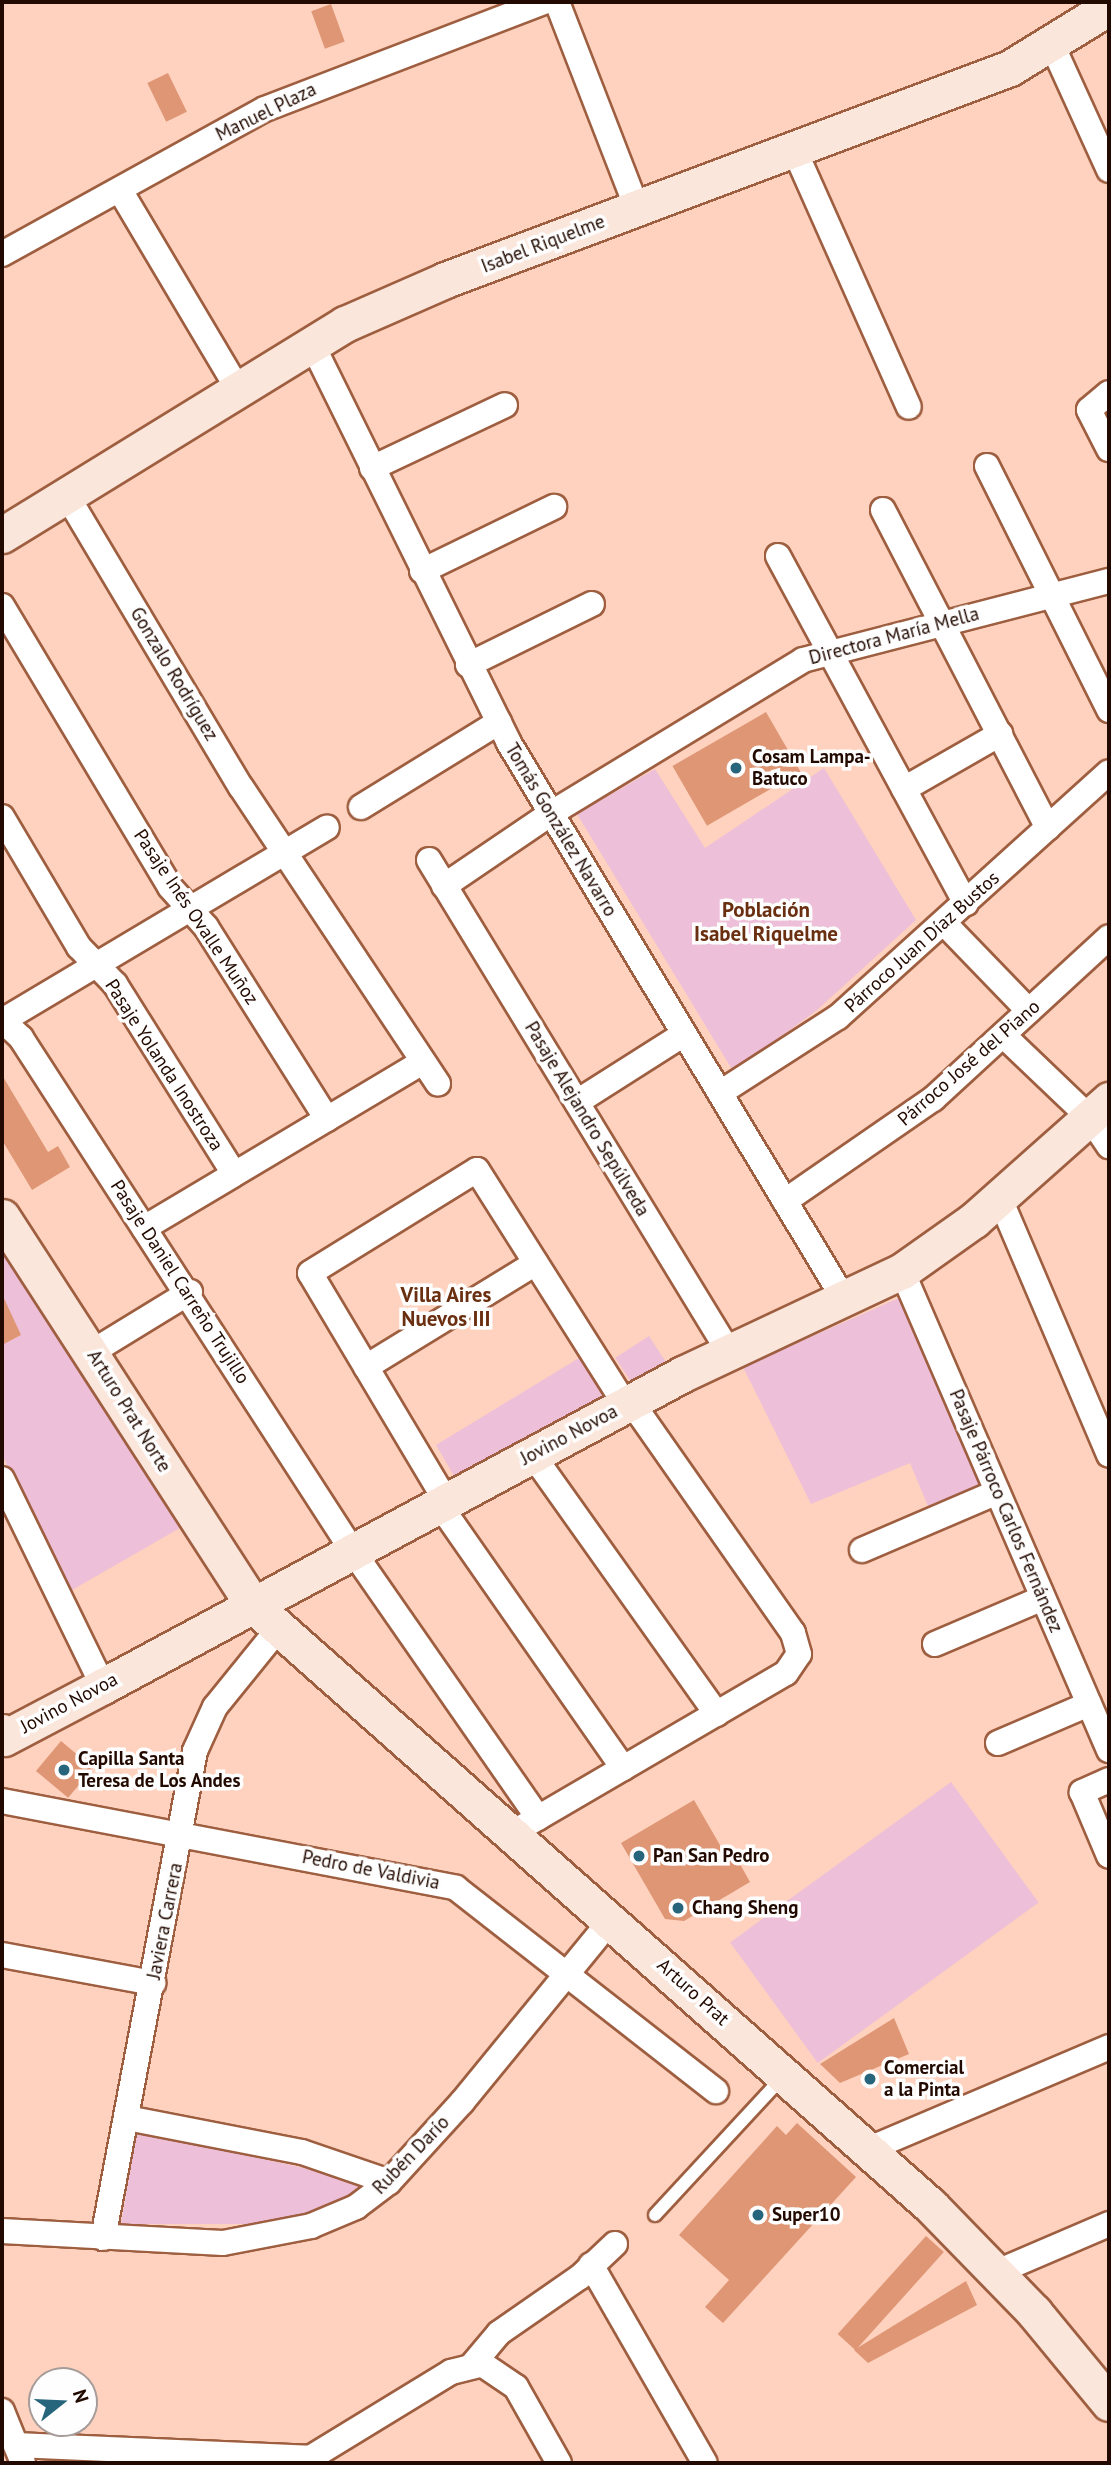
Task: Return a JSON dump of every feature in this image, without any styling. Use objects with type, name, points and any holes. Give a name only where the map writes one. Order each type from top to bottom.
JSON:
[{"type":"main road","name":"Isabel Riquelme","points":[[2,535],[236,386],[311,342],[445,280],[794,149],[1053,47],[1109,7]]},
{"type":"main road","name":"Jovino Novoa","points":[[3,1736],[103,1686],[266,1617],[352,1550],[628,1403],[902,1271],[1103,1121]]},
{"type":"main road","name":"Arturo Prat Norte","points":[[2,1217],[266,1617]]},
{"type":"main road","name":"Arturo Prat","points":[[266,1617],[526,1825],[611,1919],[869,2149],[997,2272],[1109,2403]]},
{"type":"street","name":"Manuel Plaza","points":[[2,254],[121,192],[283,100],[544,2]]},
{"type":"street","points":[[557,2],[637,208]]},
{"type":"street","points":[[1053,47],[1107,156]]},
{"type":"street","points":[[794,149],[909,407]]},
{"type":"street","points":[[121,192],[236,386]]},
{"type":"street","name":"Tomás González Navarro","points":[[311,342],[468,665],[550,814],[844,1299]]},
{"type":"street","points":[[1109,393],[1089,406],[1109,449]]},
{"type":"street","points":[[372,468],[505,405]]},
{"type":"street","points":[[987,466],[1109,710]]},
{"type":"street","name":"Gonzalo Rodríguez","points":[[66,494],[285,852],[438,1084]]},
{"type":"street","points":[[422,571],[554,506]]},
{"type":"street","points":[[883,510],[1048,828]]},
{"type":"street","points":[[778,556],[966,903]]},
{"type":"street","name":"Directora María Mella","points":[[550,814],[789,666],[829,651],[1109,581]]},
{"type":"street","points":[[468,665],[592,604]]},
{"type":"street","name":"Pasaje Inés Ovalle Muñoz","points":[[2,606],[170,887],[190,909],[327,1119]]},
{"type":"street","points":[[361,807],[499,722]]},
{"type":"street","points":[[904,789],[1000,734]]},
{"type":"street","name":"Párroco Juan Díaz Bustos","points":[[720,1093],[838,1017],[1109,772]]},
{"type":"street","points":[[444,886],[550,814]]},
{"type":"street","name":"Pasaje Yolanda Inostroza","points":[[2,817],[96,965],[115,984],[234,1174]]},
{"type":"street","points":[[2,1021],[327,827]]},
{"type":"street","name":"Pasaje Alejandro Sepúlveda","points":[[429,860],[730,1352]]},
{"type":"street","points":[[944,923],[1029,1011]]},
{"type":"street","name":"Párroco José del Piano","points":[[785,1201],[911,1117],[1109,937]]},
{"type":"street","name":"Pasaje Daniel Carreño Trujillo","points":[[2,1021],[21,1038],[144,1228],[190,1292],[526,1825]]},
{"type":"street","points":[[577,1102],[684,1034]]},
{"type":"street","points":[[1003,1035],[1103,1121]]},
{"type":"street","points":[[144,1228],[422,1062]]},
{"type":"street","points":[[526,1825],[786,1673],[799,1654],[793,1633],[628,1403],[477,1170],[310,1273],[442,1502],[623,1768]]},
{"type":"street","points":[[1000,1199],[1109,1455]]},
{"type":"street","points":[[366,1367],[536,1263]]},
{"type":"street","name":"Pasaje Párroco Carlos Fernández","points":[[902,1271],[1109,1750]]},
{"type":"street","points":[[92,1352],[190,1292]]},
{"type":"street","points":[[532,1454],[718,1714]]},
{"type":"street","points":[[2,1479],[103,1686]]},
{"type":"street","points":[[862,1550],[997,1492]]},
{"type":"street","points":[[935,1644],[1043,1598]]},
{"type":"street","name":"Javiera Carrera","points":[[103,2238],[180,1833],[207,1720],[266,1617]]},
{"type":"street","points":[[998,1743],[1089,1704]]},
{"type":"street","points":[[1109,1780],[1082,1792],[1109,1856]]},
{"type":"street","name":"Pedro de Valdivia","points":[[2,1801],[445,1884],[477,1900],[716,2091]]},
{"type":"street","name":"Rubén Darío","points":[[2,2231],[223,2243],[269,2237],[334,2218],[389,2182],[611,1919]]},
{"type":"street","points":[[2,1955],[153,1983]]},
{"type":"street","points":[[869,2149],[1109,2047]]},
{"type":"street","points":[[127,2118],[302,2152],[389,2182]]},
{"type":"street","points":[[997,2272],[1109,2224]]},
{"type":"street","points":[[2,2411],[20,2454],[305,2461],[473,2364],[499,2333],[615,2244]]},
{"type":"street","points":[[591,2265],[705,2463]]},
{"type":"street","points":[[473,2364],[498,2369],[511,2381],[559,2463]]},
{"type":"lane","points":[[655,2215],[786,2074]]},
{"type":"shaded area","points":[[824,768],[916,920],[816,1011],[733,1071],[577,814],[655,769],[705,848]]},
{"type":"shaded area","points":[[2,1243],[180,1528],[65,1594],[2,1454]]},
{"type":"shaded area","points":[[899,1298],[984,1489],[930,1511],[910,1463],[811,1504],[743,1367]]},
{"type":"shaded area","points":[[649,1336],[665,1361],[632,1383],[615,1358]]},
{"type":"shaded area","points":[[579,1358],[604,1395],[454,1476],[436,1445]]},
{"type":"shaded area","points":[[951,1782],[1039,1903],[818,2063],[730,1942]]},
{"type":"shaded area","points":[[137,2131],[330,2174],[366,2185],[315,2216],[253,2224],[121,2224]]},
{"type":"building","points":[[331,4],[345,42],[325,49],[311,11]]},
{"type":"building","points":[[168,73],[187,112],[166,122],[147,83]]},
{"type":"building","name":"Cosam Lampa- Batuco","points":[[766,712],[801,772],[707,826],[672,766]]},
{"type":"building","points":[[2,1075],[48,1152],[58,1146],[70,1167],[32,1190],[2,1140]]},
{"type":"building","points":[[2,1294],[21,1335],[2,1345]]},
{"type":"building","name":"Capilla Santa Teresa de Los Andes","points":[[61,1741],[93,1768],[68,1798],[36,1771]]},
{"type":"building","points":[[694,1800],[728,1859],[735,1855],[750,1882],[684,1921],[665,1919],[621,1843]]},
{"type":"building","points":[[894,2018],[909,2054],[840,2083],[820,2064]]},
{"type":"building","name":"Super10","points":[[797,2123],[856,2177],[723,2323],[705,2307],[729,2280],[679,2235],[777,2126],[786,2135]]},
{"type":"building","points":[[926,2236],[944,2252],[856,2350],[838,2334]]},
{"type":"building","points":[[966,2281],[977,2305],[868,2363],[854,2350]]},
{"type":"place","name":"Cosam Lampa- Batuco","points":[[736,768]]},
{"type":"place","name":"Capilla Santa Teresa de Los Andes","points":[[64,1770]]},
{"type":"place","name":"Pan San Pedro","points":[[639,1856]]},
{"type":"place","name":"Chang Sheng","points":[[678,1908]]},
{"type":"place","name":"Comercial a la Pinta","points":[[870,2079]]},
{"type":"place","name":"Super10","points":[[758,2215]]},
{"type":"district","name":"Población Isabel Riquelme","points":[[766,922]]},
{"type":"district","name":"Villa Aires Nuevos III","points":[[446,1307]]}]
